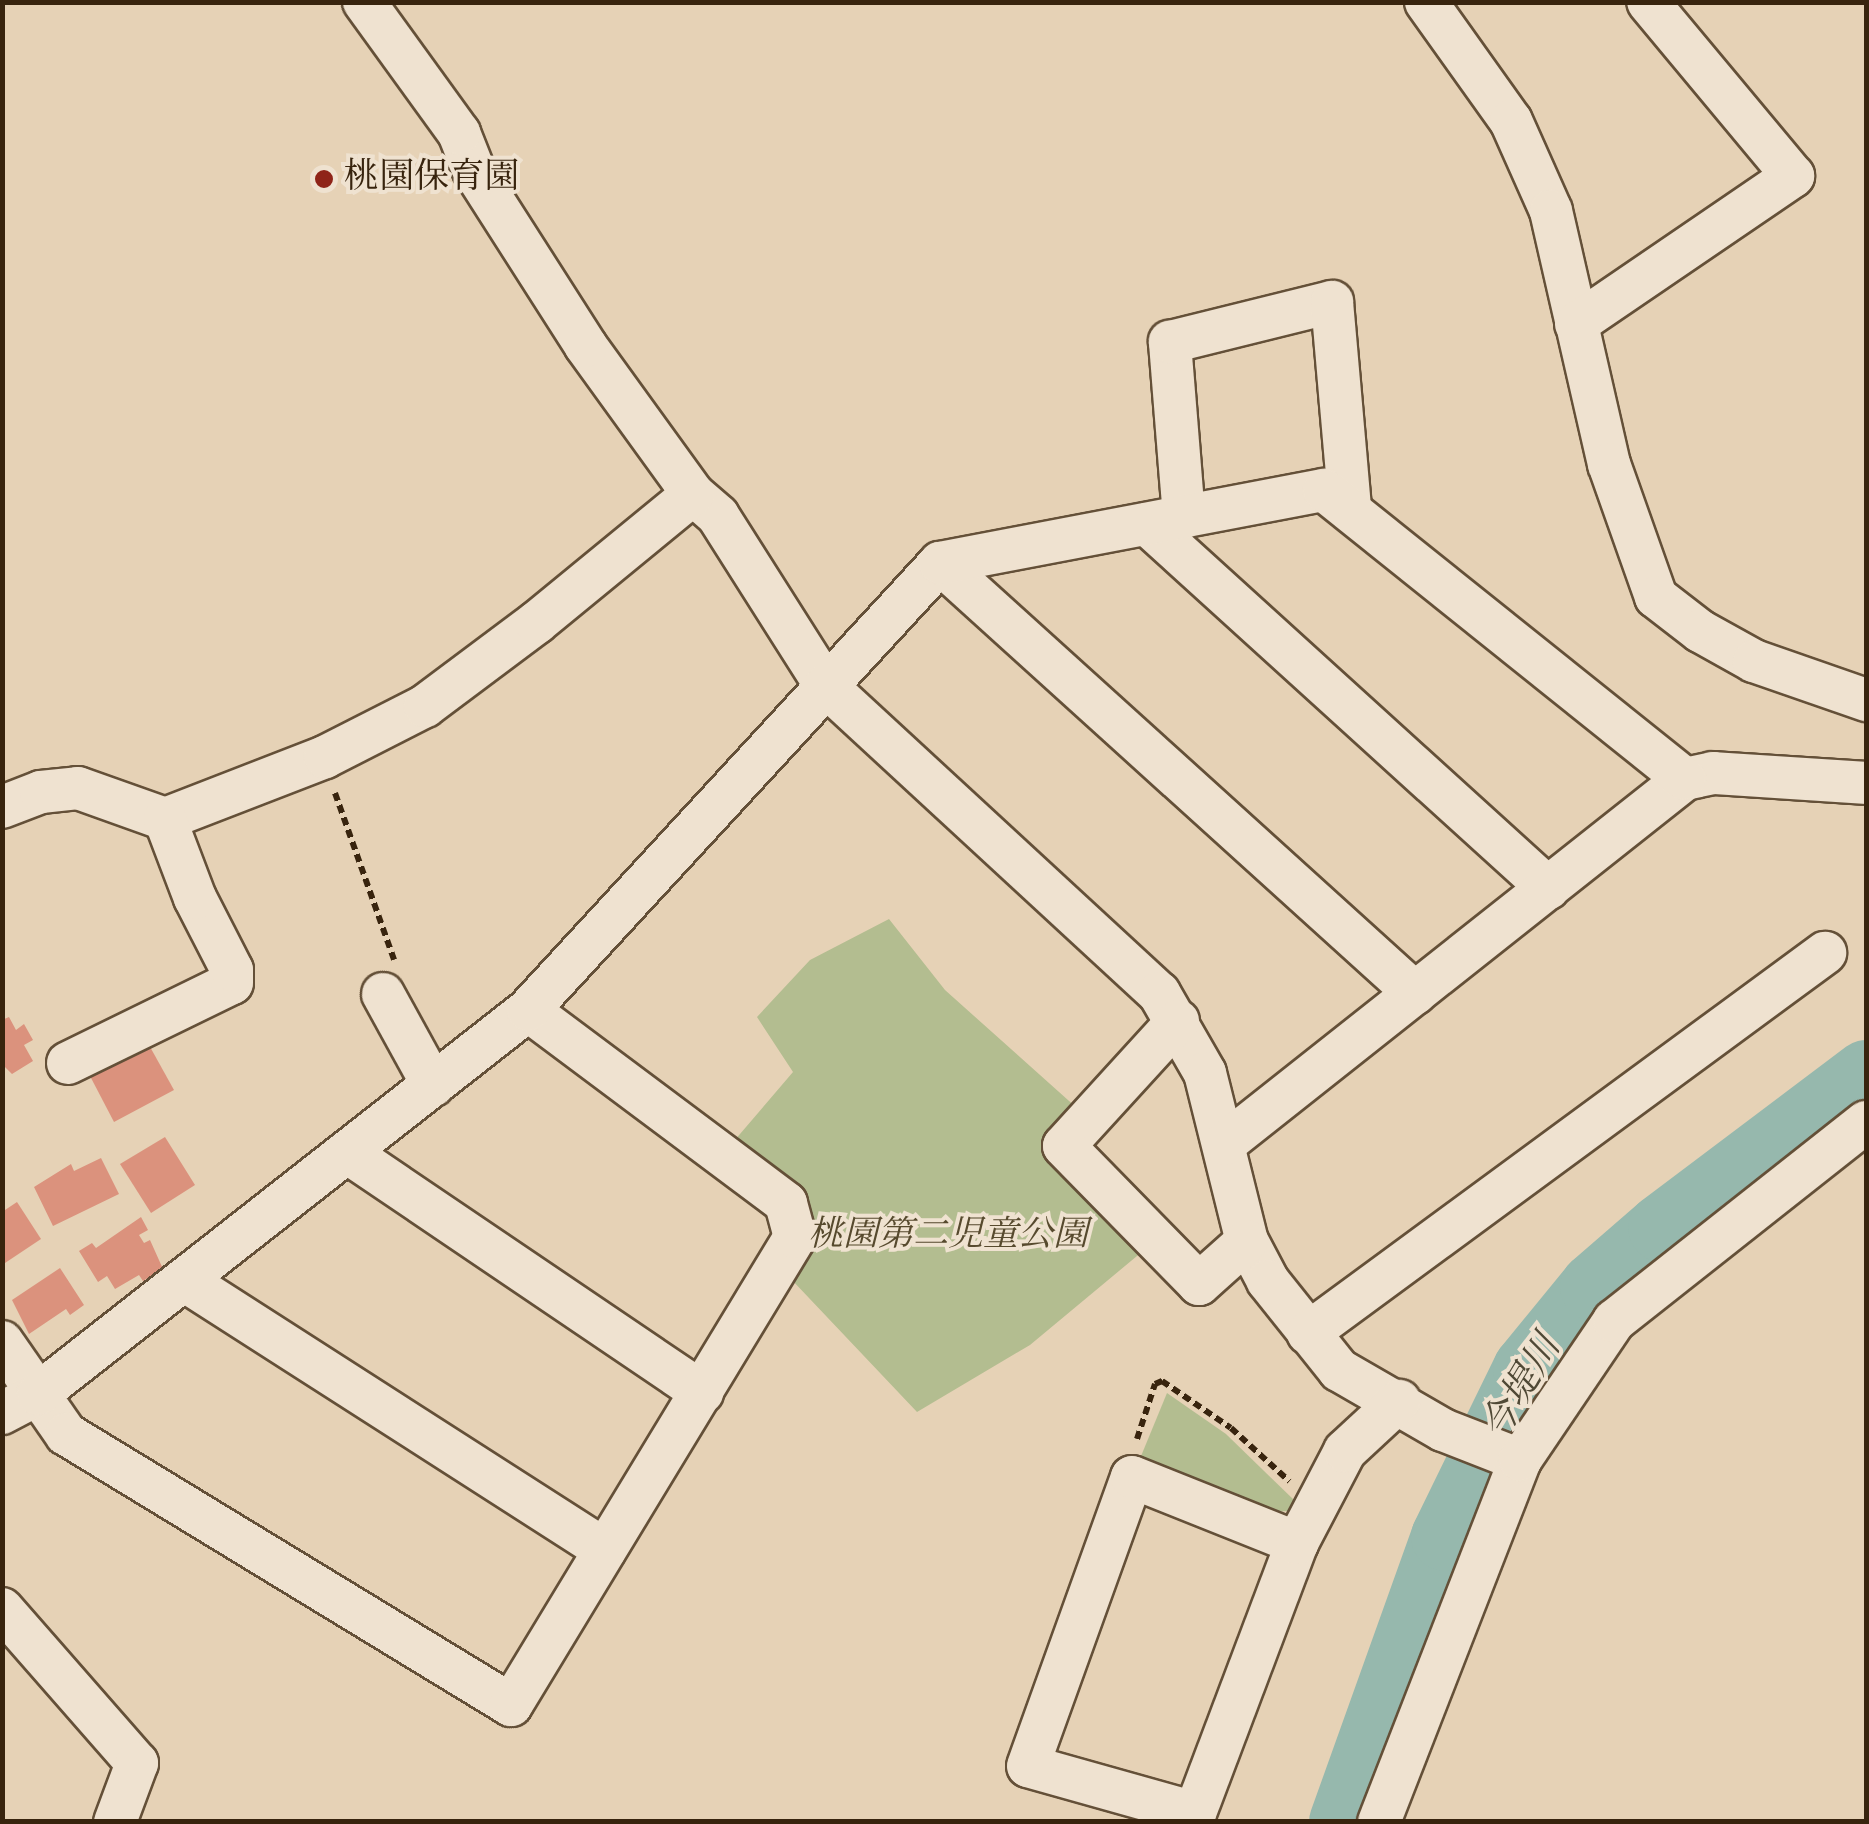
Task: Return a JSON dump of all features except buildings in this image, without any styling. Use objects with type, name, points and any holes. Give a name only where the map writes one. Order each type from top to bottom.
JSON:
[{"type":"street","points":[[364,2],[459,133],[474,171],[586,346],[693,494],[718,516],[826,686],[1134,966],[1178,1021],[1204,1072],[1247,1241],[1268,1281],[1308,1333],[1339,1370],[1442,1430],[1508,1456]]},
{"type":"street","points":[[1426,2],[1511,121],[1552,211],[1609,464],[1656,596],[1700,631],[1754,661],[1866,700]]},
{"type":"street","points":[[1576,324],[1793,176],[1648,2]]},
{"type":"street","points":[[1350,506],[1332,302],[1170,342],[1165,520],[1548,888]]},
{"type":"street","points":[[20,1403],[184,1280],[528,1010],[940,563],[1324,490],[1350,506],[1450,594],[1526,649],[1685,779]]},
{"type":"street","points":[[2,806],[40,792],[78,788],[165,819],[318,758],[426,706],[536,623],[693,494]]},
{"type":"street","points":[[940,563],[1415,993]]},
{"type":"street","points":[[1224,1144],[1685,779],[1713,773],[1866,783]]},
{"type":"street","points":[[68,1063],[232,982],[232,970],[195,898],[165,819]]},
{"type":"street","points":[[1308,1333],[1825,952]]},
{"type":"street","points":[[386,997],[433,1084]]},
{"type":"street","points":[[2,1342],[20,1403],[511,1705],[795,1237],[786,1203],[528,1010]]},
{"type":"street","points":[[1178,1021],[1064,1146],[1199,1284],[1247,1241]]},
{"type":"street","points":[[1379,1822],[1508,1456],[1614,1321],[1866,1122]]},
{"type":"street","points":[[347,1152],[702,1392]]},
{"type":"street","points":[[184,1280],[605,1550]]},
{"type":"street","points":[[1296,1543],[1132,1477],[1028,1766],[1195,1813],[1296,1543],[1345,1450],[1398,1401]]},
{"type":"street","points":[[2,1610],[137,1763],[116,1822]]},
{"type":"path","points":[[318,758],[345,815],[394,956],[386,997]]},
{"type":"path","points":[[1132,1477],[1127,1468],[1156,1384],[1162,1380],[1232,1428],[1291,1482]]},
{"type":"green space","name":"桃園第二児童公園","points":[[889,919],[945,990],[1078,1109],[1047,1146],[1143,1251],[1030,1345],[917,1412],[791,1279],[814,1240],[734,1141],[793,1072],[757,1017],[810,960]]},
{"type":"green space","points":[[1167,1393],[1226,1434],[1295,1501],[1289,1511],[1269,1512],[1139,1461]]},
{"type":"waterway","name":"今堤川","points":[[1343,1822],[1445,1537],[1527,1369],[1594,1287],[1662,1228],[1866,1074]]},
{"type":"place","name":"桃園保育園","points":[[324,179]]}]
